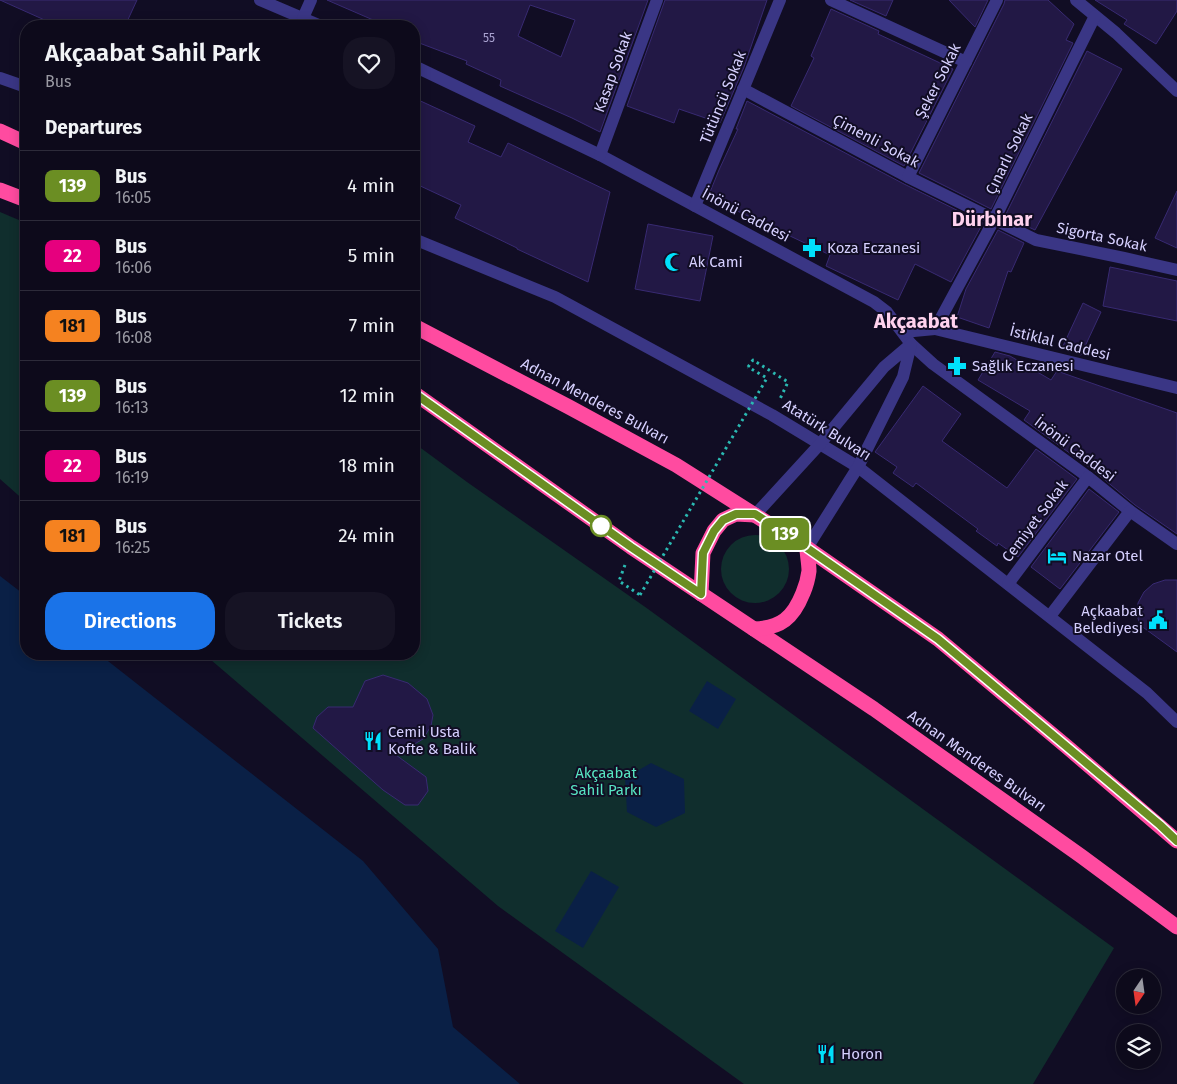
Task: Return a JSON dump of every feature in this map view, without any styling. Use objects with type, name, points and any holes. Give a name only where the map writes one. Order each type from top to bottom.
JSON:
[{"type":"highway","points":[[0,130],[20,140]]},
{"type":"highway","points":[[0,190],[20,198]]},
{"type":"highway","name":"Adnan Menderes Bulvarı","points":[[420,329],[676,465],[807,548],[938,639],[1177,841]]},
{"type":"highway","name":"Adnan Menderes Bulvarı","points":[[420,397],[631,547],[874,709],[1082,856],[1177,927]]},
{"type":"highway","points":[[701,594],[703,553],[714,531],[723,520],[736,514],[755,514]]},
{"type":"highway","points":[[754,629],[767,628],[781,623],[793,614],[806,585],[808,571],[807,548]]},
{"type":"street","points":[[260,0],[308,20]]},
{"type":"street","points":[[303,18],[311,0]]},
{"type":"street","name":"Kasap Sokak","points":[[600,155],[657,0]]},
{"type":"street","name":"Tütüncü Sokak","points":[[695,206],[780,0]]},
{"type":"street","points":[[831,0],[966,62]]},
{"type":"street","name":"Şeker Sokak","points":[[908,177],[997,0]]},
{"type":"street","points":[[1076,0],[1116,33],[1177,91]]},
{"type":"street","name":"Çınarlı Sokak","points":[[935,329],[994,220],[1095,16]]},
{"type":"street","name":"İnönü Caddesi","points":[[420,69],[600,155],[874,302],[887,312],[911,344],[933,364],[1177,544]]},
{"type":"street","points":[[0,78],[20,85]]},
{"type":"street","name":"Çimenli Sokak","points":[[743,89],[908,177],[994,220]]},
{"type":"street","name":"Sigorta Sokak","points":[[994,220],[1036,240],[1177,270]]},
{"type":"street","name":"Atatürk Bulvarı","points":[[420,241],[555,297],[772,416],[858,467],[1147,693],[1177,722]]},
{"type":"street","points":[[903,332],[935,329]]},
{"type":"street","name":"İstiklal Caddesi","points":[[935,329],[1176,388]]},
{"type":"street","points":[[755,514],[820,444],[884,367],[911,344]]},
{"type":"street","points":[[807,548],[858,467],[903,376],[911,344]]},
{"type":"street","name":"Cemiyet Sokak","points":[[1008,584],[1088,477]]},
{"type":"street","points":[[1050,616],[1130,511]]},
{"type":"path","points":[[631,547],[619,581],[640,595],[767,378],[748,367],[753,360],[788,382],[772,416]]},
{"type":"green space","points":[[0,212],[20,220],[20,497],[0,479]]},
{"type":"green space","name":"Akçaabat Sahil Parkı","points":[[420,447],[648,609],[1114,948],[1033,1084],[744,1084],[498,906],[211,660],[420,660]]},
{"type":"green space","points":[[755,535],[768,538],[779,545],[786,556],[789,569],[786,582],[779,593],[768,600],[755,603],[742,600],[731,593],[724,582],[721,569],[724,556],[731,545],[742,538]]},
{"type":"water","points":[[0,576],[20,591],[20,660],[107,660],[363,861],[438,949],[453,1027],[520,1084],[0,1084]]},
{"type":"water","points":[[707,681],[736,699],[718,729],[689,711]]},
{"type":"water","points":[[651,763],[684,779],[685,813],[656,827],[627,812],[625,778]]},
{"type":"water","points":[[591,871],[619,887],[583,948],[555,931]]},
{"type":"building","points":[[0,0],[137,0],[128,20],[45,20]]},
{"type":"building","points":[[327,0],[648,0],[600,132],[500,86],[501,80],[466,64],[467,61],[420,43],[420,20],[373,20]],"holes":[[[530,5],[575,20],[561,57],[518,36]]]},
{"type":"building","points":[[665,0],[767,0],[744,67],[720,123],[679,109],[674,123],[627,106]]},
{"type":"building","points":[[850,0],[893,0],[886,16]]},
{"type":"building","points":[[949,0],[988,0],[975,27]]},
{"type":"building","points":[[1005,0],[1048,0],[1074,24],[1066,40],[1073,43],[991,209],[919,173]]},
{"type":"building","points":[[1095,0],[1177,0],[1177,11],[1156,44],[1124,24],[1127,20]]},
{"type":"building","points":[[831,9],[879,31],[878,34],[953,69],[904,166],[791,106],[814,58],[811,56]]},
{"type":"building","points":[[1087,51],[1122,69],[1035,230],[1005,216]]},
{"type":"building","points":[[420,101],[475,126],[468,142],[501,157],[508,143],[610,192],[588,282],[455,218],[461,205],[420,186]]},
{"type":"building","points":[[747,101],[904,184],[983,223],[951,282],[915,264],[898,300],[826,266],[830,255],[708,197],[738,129],[736,129]]},
{"type":"building","points":[[1177,191],[1177,248],[1155,238]]},
{"type":"building","name":"Ak Cami","points":[[648,224],[713,236],[700,301],[635,289]]},
{"type":"building","points":[[998,230],[1024,243],[1011,272],[1008,271],[989,328],[957,317],[966,289]]},
{"type":"building","points":[[1110,267],[1177,281],[1177,321],[1103,306]]},
{"type":"building","points":[[1083,303],[1101,312],[1081,355],[1063,346]]},
{"type":"building","points":[[995,352],[1010,356],[1051,380],[1057,371],[1177,413],[1177,534],[1135,505],[1093,470],[1024,420],[1030,411],[978,380]]},
{"type":"building","points":[[923,386],[961,414],[942,441],[1007,488],[1036,449],[1077,479],[1018,557],[998,543],[997,546],[976,531],[978,529],[916,483],[913,487],[893,473],[897,467],[875,452]]},
{"type":"building","points":[[1089,489],[1119,512],[1060,589],[1031,567]]},
{"type":"building","name":"Açkaabat Belediyesi","points":[[1165,580],[1177,580],[1177,652],[1140,625],[1137,615],[1138,603],[1144,592],[1153,584]]},
{"type":"building","name":"Cemil Usta Kofte & Balik","points":[[383,675],[408,683],[427,699],[433,715],[431,726],[423,739],[396,755],[426,777],[428,791],[418,805],[405,805],[383,790],[313,728],[317,717],[328,707],[353,707],[365,681]]},
{"type":"bus line","name":"139","points":[[420,397],[631,547],[701,594],[703,553],[714,531],[723,520],[736,514],[755,514],[938,639],[1177,841]]},
{"type":"place","name":"Koza Eczanesi","points":[[812,248]]},
{"type":"place","name":"Ak Cami","points":[[674,262]]},
{"type":"place","name":"Sağlık Eczanesi","points":[[957,366]]},
{"type":"place","name":"Nazar Otel","points":[[1057,556]]},
{"type":"place","name":"Açkaabat Belediyesi","points":[[1158,620]]},
{"type":"place","name":"Cemil Usta Kofte & Balik","points":[[373,741]]},
{"type":"place","name":"Horon","points":[[826,1054]]},
{"type":"district","name":"Dürbinar","points":[[992,219]]},
{"type":"district","name":"Akçaabat","points":[[916,321]]}]
